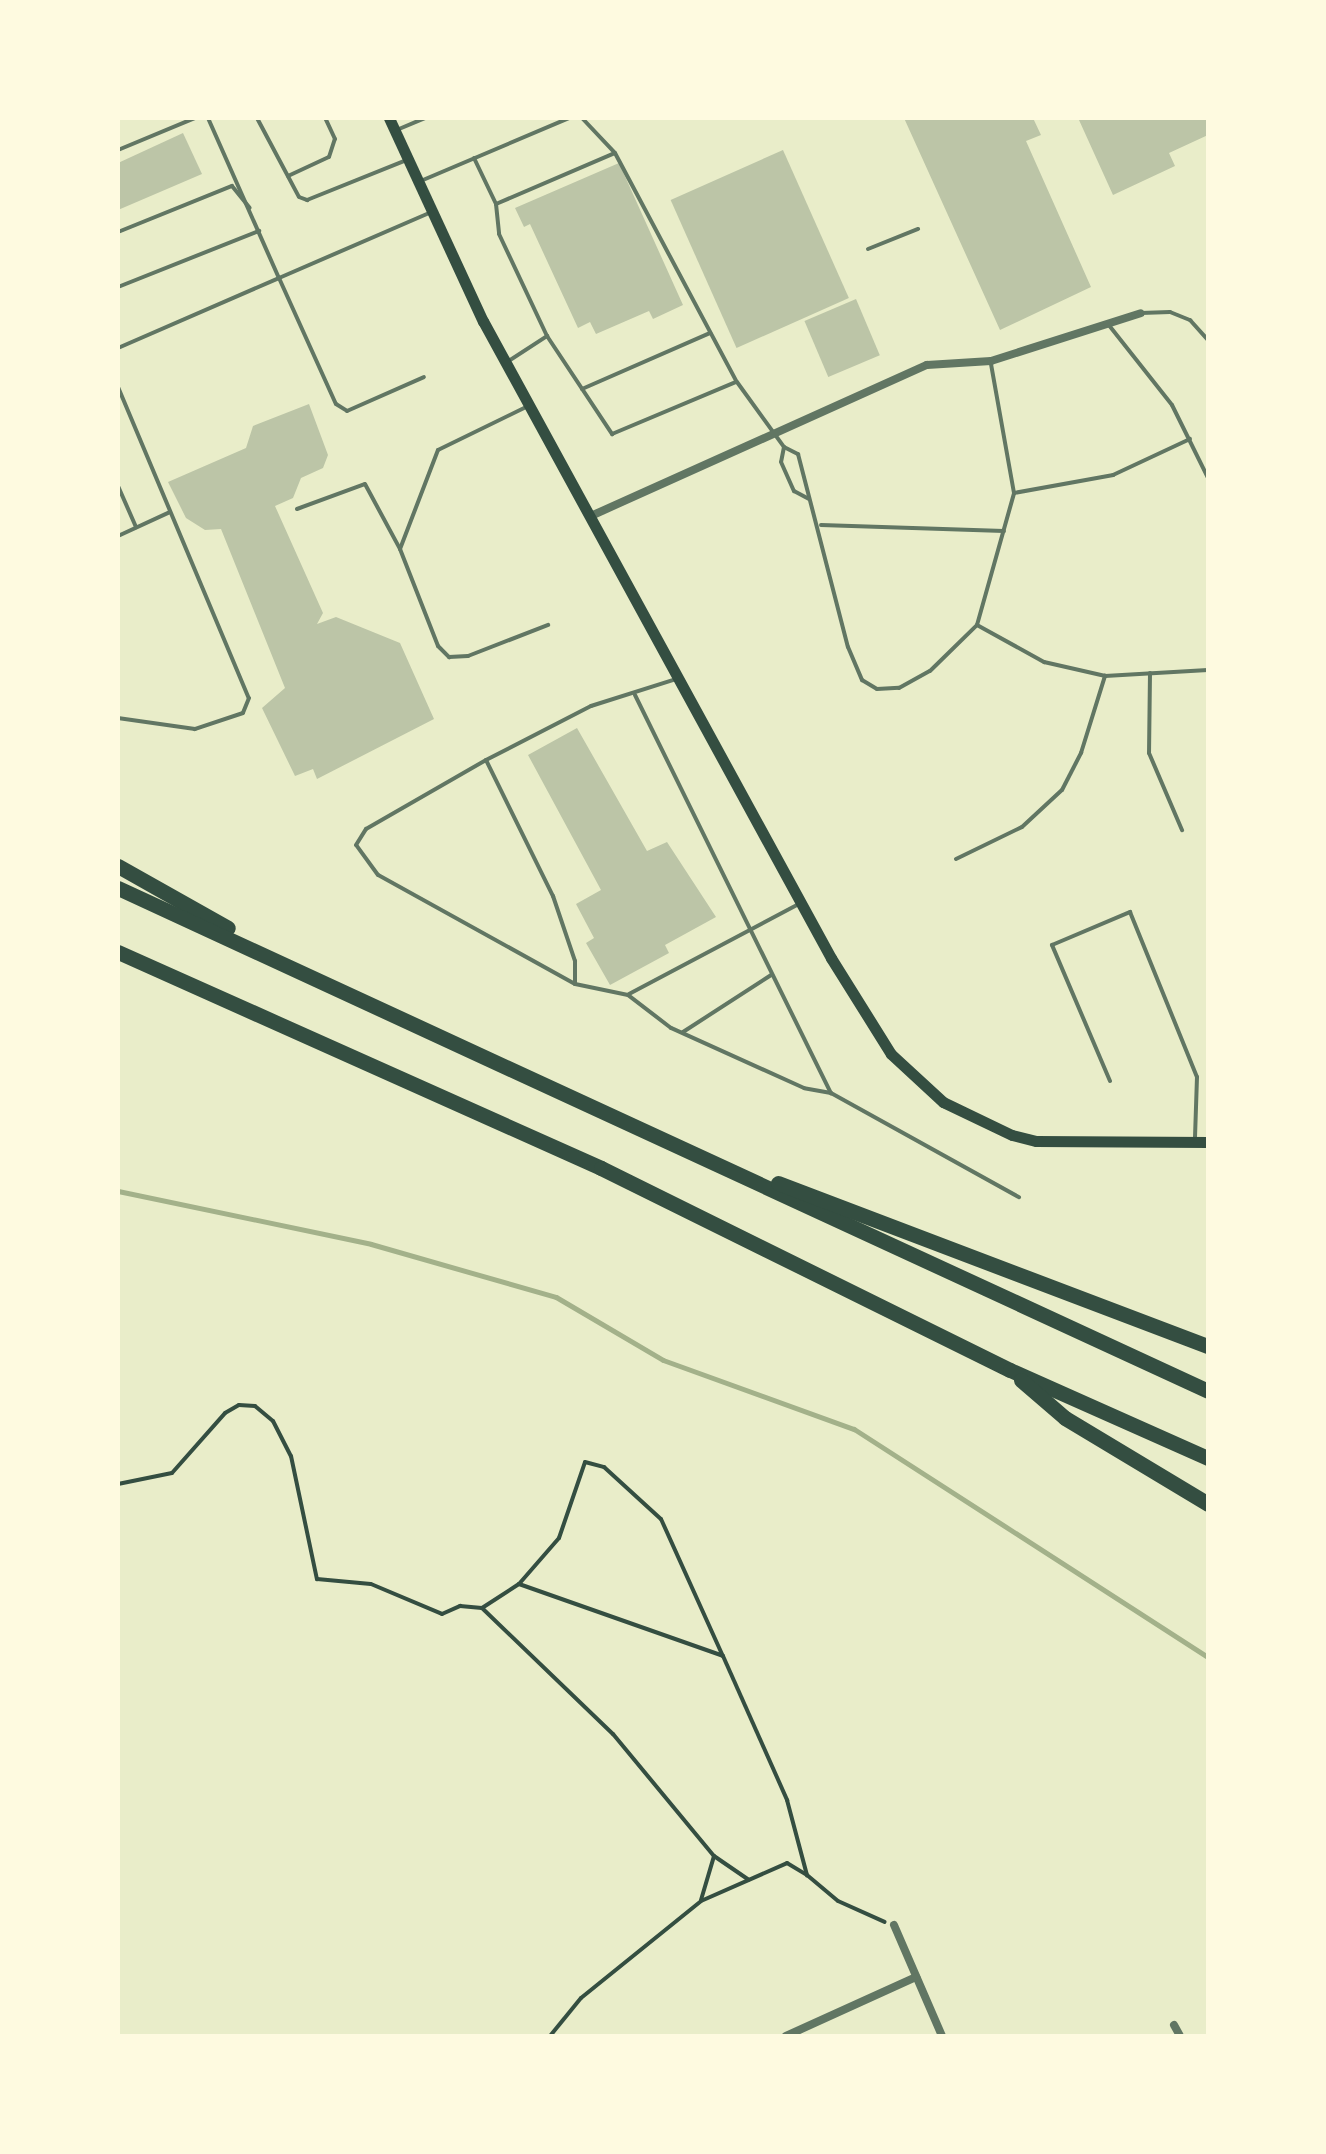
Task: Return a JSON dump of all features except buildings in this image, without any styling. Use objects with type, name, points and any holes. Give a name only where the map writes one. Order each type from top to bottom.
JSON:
[{"type":"highway","points":[[118,866],[327,985]]},
{"type":"highway","points":[[118,888],[1208,1391]]},
{"type":"highway","points":[[118,952],[601,1168],[1010,1370],[1208,1458]]},
{"type":"highway","points":[[643,1129],[1208,1346]]},
{"type":"highway","points":[[1010,1370],[1065,1418],[1208,1504]]},
{"type":"main road","points":[[389,118],[506,362],[594,515],[802,904],[891,1054],[943,1102],[1036,1141],[1208,1142]]},
{"type":"street","points":[[594,515],[927,364],[990,361],[1141,313]]},
{"type":"street","points":[[894,1926],[942,2036]]},
{"type":"street","points":[[786,2036],[916,1977]]},
{"type":"street","points":[[1174,2025],[1180,2036]]},
{"type":"lane","points":[[118,150],[195,118]]},
{"type":"lane","points":[[208,118],[336,404],[347,411],[424,377]]},
{"type":"lane","points":[[257,118],[288,176],[307,200],[408,160]]},
{"type":"lane","points":[[288,176],[330,157],[335,139],[324,118]]},
{"type":"lane","points":[[395,130],[426,118]]},
{"type":"lane","points":[[419,182],[570,118]]},
{"type":"lane","points":[[582,118],[614,153],[737,382],[784,448],[798,454],[862,680],[877,689],[899,688],[930,671],[978,625],[1014,494],[990,361]]},
{"type":"lane","points":[[496,204],[614,153]]},
{"type":"lane","points":[[474,158],[547,336],[612,434],[737,382]]},
{"type":"lane","points":[[118,232],[232,186],[253,212]]},
{"type":"lane","points":[[118,348],[432,212]]},
{"type":"lane","points":[[868,249],[918,229]]},
{"type":"lane","points":[[118,287],[260,230]]},
{"type":"lane","points":[[1141,313],[1170,312],[1208,340]]},
{"type":"lane","points":[[1108,324],[1172,405],[1208,478]]},
{"type":"lane","points":[[582,389],[710,332]]},
{"type":"lane","points":[[506,362],[547,336]]},
{"type":"lane","points":[[118,387],[248,705],[230,720],[194,729],[118,718]]},
{"type":"lane","points":[[400,550],[438,450],[530,404]]},
{"type":"lane","points":[[1014,494],[1113,476],[1190,439]]},
{"type":"lane","points":[[784,448],[780,462],[794,491],[810,500]]},
{"type":"lane","points":[[298,509],[365,484],[400,550],[438,646],[448,657],[468,656],[548,625]]},
{"type":"lane","points":[[118,486],[136,528]]},
{"type":"lane","points":[[118,536],[170,512]]},
{"type":"lane","points":[[821,525],[1004,531]]},
{"type":"lane","points":[[978,625],[1044,662],[1105,676],[1208,670]]},
{"type":"lane","points":[[1150,673],[1149,753],[1182,830]]},
{"type":"lane","points":[[956,859],[1022,827],[1062,790],[1105,676]]},
{"type":"lane","points":[[680,678],[591,706],[486,760],[366,829],[356,845],[378,875],[575,984],[628,995],[681,1032],[804,1088],[831,1093],[1020,1197]]},
{"type":"lane","points":[[635,695],[746,928],[831,1093]]},
{"type":"lane","points":[[486,760],[552,896],[575,961],[575,984]]},
{"type":"lane","points":[[628,995],[746,928],[802,904]]},
{"type":"lane","points":[[1110,1081],[1052,945],[1130,912],[1197,1077],[1194,1142]]},
{"type":"lane","points":[[681,1032],[771,975]]},
{"type":"path","points":[[118,1484],[172,1473],[225,1413],[239,1405],[255,1406],[273,1421],[291,1456],[317,1579],[370,1584],[442,1614],[460,1606],[482,1608],[519,1584],[559,1538],[585,1462],[604,1467],[662,1519],[787,1800],[808,1874]]},
{"type":"path","points":[[519,1584],[723,1656]]},
{"type":"path","points":[[482,1608],[613,1734],[714,1856],[749,1880]]},
{"type":"path","points":[[701,1900],[714,1856]]},
{"type":"path","points":[[550,2036],[581,1998],[701,1900],[787,1862],[808,1874],[838,1901],[894,1926]]},
{"type":"waterway","points":[[118,1191],[371,1244],[556,1297],[663,1360],[854,1429],[1208,1657]]}]
